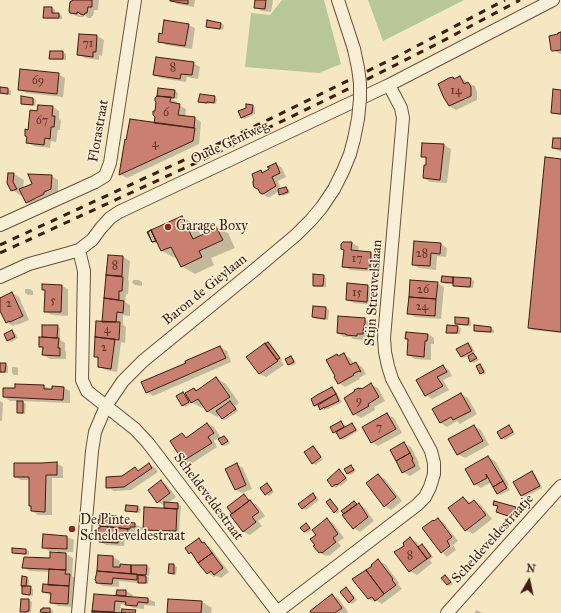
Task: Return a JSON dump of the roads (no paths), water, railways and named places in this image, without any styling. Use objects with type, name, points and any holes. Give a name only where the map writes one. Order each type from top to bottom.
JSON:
[{"type":"street","name":"Florastraat","points":[[0,225],[95,182],[105,176],[110,164],[135,0]]},
{"type":"street","name":"Baron de Gieylaan","points":[[78,613],[92,451],[96,432],[106,406],[123,381],[143,360],[252,272],[296,235],[311,220],[322,207],[340,177],[350,154],[358,119],[360,83],[354,49],[338,0]]},
{"type":"street","name":"Oude Gentweg","points":[[79,250],[92,240],[105,223],[119,212],[389,85],[553,0]]},
{"type":"street","name":"Stijn Streuvelslaan","points":[[277,613],[417,505],[425,497],[434,474],[434,463],[431,451],[392,379],[385,352],[384,338],[403,118],[401,108],[389,85]]},
{"type":"street","points":[[0,277],[29,264],[79,250],[84,271],[82,380],[87,390],[106,406]]},
{"type":"street","name":"Scheldeveldestraat","points":[[106,406],[135,429],[148,443],[277,613]]},
{"type":"street","name":"Scheldeveldestraatje","points":[[447,613],[561,486]]},
{"type":"railway","points":[[0,245],[274,117],[394,58],[505,0]]},
{"type":"railway","points":[[0,253],[200,161],[336,95],[520,0]]},
{"type":"place","name":"Garage Boxy","points":[[168,227]]},
{"type":"place","name":"De Pinte Scheldeveldestraat","points":[[72,529]]}]
